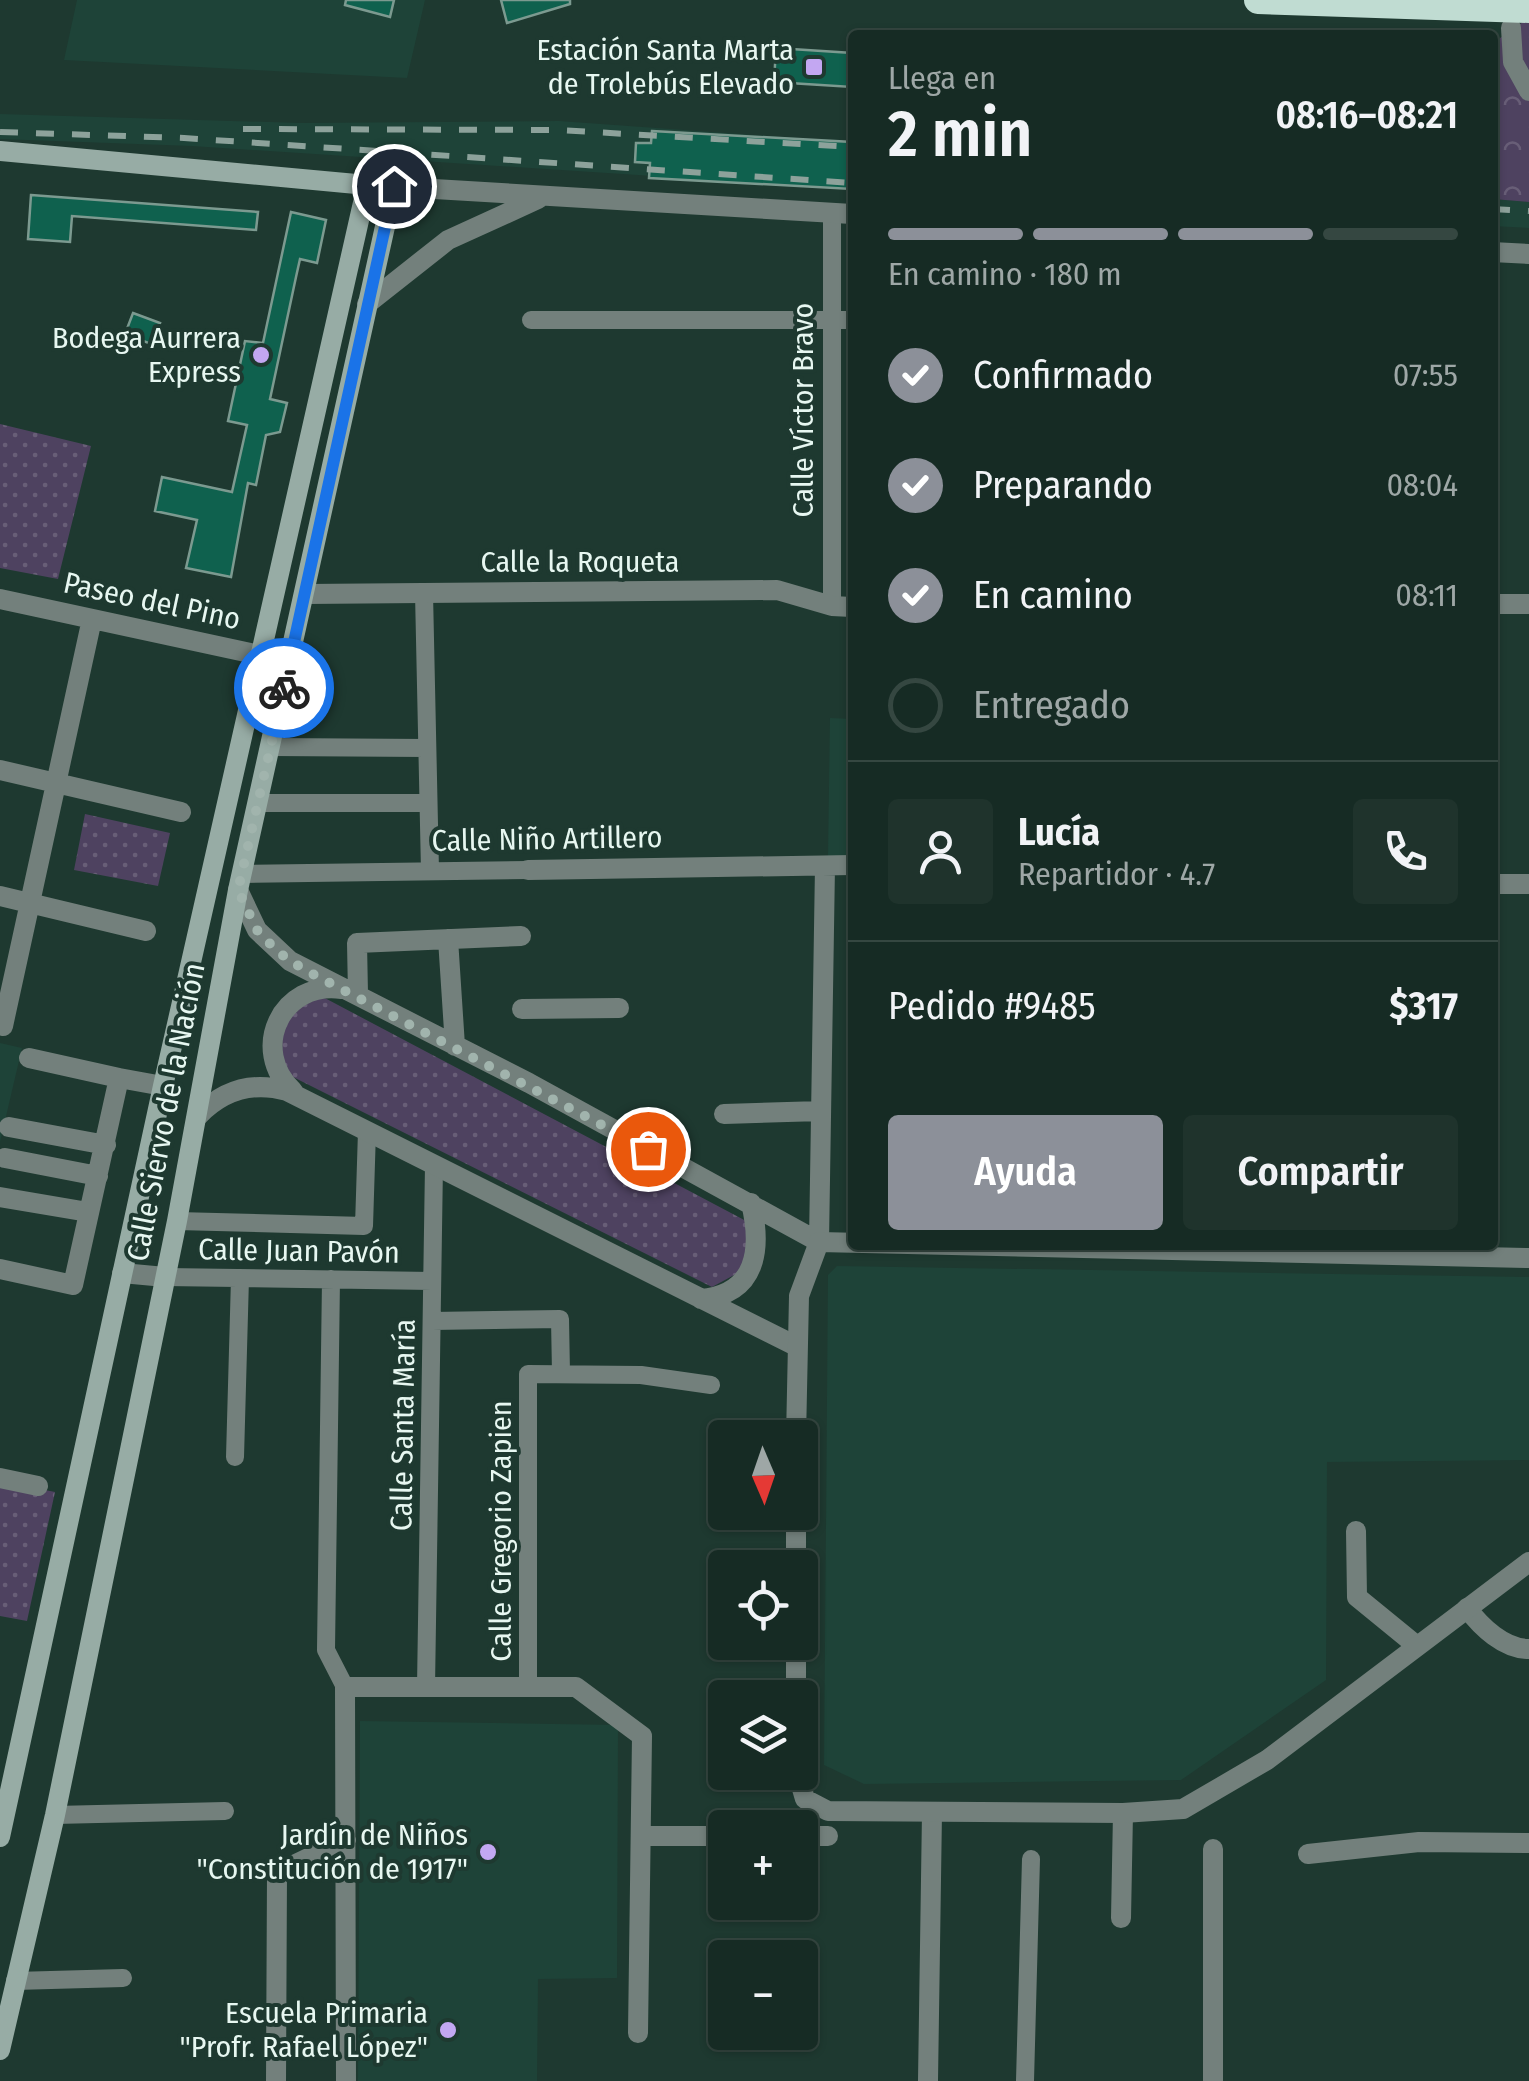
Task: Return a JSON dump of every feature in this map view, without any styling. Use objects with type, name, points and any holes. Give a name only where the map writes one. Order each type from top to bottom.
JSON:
[{"type":"highway","points":[[1258,0],[1514,15]]},
{"type":"main road","points":[[0,151],[366,184]]},
{"type":"main road","name":"Calle Siervo de la Nación","points":[[0,1837],[162,1086],[366,184]]},
{"type":"main road","name":"Calle Siervo de la Nación","points":[[0,2050],[55,1814],[198,1116],[240,882],[394,186]]},
{"type":"street","points":[[1514,15],[1529,42]]},
{"type":"street","points":[[1514,15],[1513,62],[1529,91]]},
{"type":"street","points":[[366,184],[842,214]]},
{"type":"street","points":[[367,304],[448,240],[546,197]]},
{"type":"street","name":"Calle Víctor Bravo","points":[[842,214],[842,607]]},
{"type":"street","points":[[1498,252],[1529,254]]},
{"type":"street","points":[[532,320],[843,320]]},
{"type":"street","name":"Calle la Roqueta","points":[[306,594],[778,590],[842,607]]},
{"type":"street","points":[[424,593],[430,871]]},
{"type":"street","name":"Paseo del Pino","points":[[0,599],[259,654],[288,669]]},
{"type":"street","points":[[1498,604],[1529,604]]},
{"type":"street","points":[[3,1026],[92,619]]},
{"type":"street","points":[[271,747],[427,748]]},
{"type":"street","points":[[0,770],[181,812]]},
{"type":"street","points":[[258,802],[428,802]]},
{"type":"street","points":[[796,1420],[796,1346],[802,1282],[819,1242],[825,866]]},
{"type":"street","name":"Calle Niño Artillero","points":[[240,882],[430,871],[848,866]]},
{"type":"street","points":[[240,882],[257,930],[278,952],[819,1242],[848,1243]]},
{"type":"street","points":[[1498,884],[1529,884]]},
{"type":"street","points":[[0,896],[146,931]]},
{"type":"street","points":[[358,994],[358,943],[521,936]]},
{"type":"street","points":[[448,938],[455,1046]]},
{"type":"street","points":[[300,1097],[275,1068],[271,1043],[278,1018],[296,999],[319,988],[358,994]]},
{"type":"street","points":[[522,1009],[619,1008]]},
{"type":"street","points":[[29,1058],[162,1086]]},
{"type":"street","points":[[0,1269],[73,1285],[119,1078]]},
{"type":"street","points":[[198,1116],[220,1097],[246,1087],[274,1087],[796,1346]]},
{"type":"street","points":[[724,1114],[821,1111]]},
{"type":"street","points":[[10,1127],[106,1145]]},
{"type":"street","points":[[177,1220],[364,1226],[367,1131]]},
{"type":"street","points":[[5,1158],[98,1176]]},
{"type":"street","name":"Calle Santa María","points":[[426,1687],[434,1165]]},
{"type":"street","points":[[0,1197],[88,1212]]},
{"type":"street","points":[[701,1299],[735,1288],[751,1271],[759,1247],[751,1204]]},
{"type":"street","points":[[1293,1250],[1529,1258]]},
{"type":"street","points":[[122,1272],[165,1277]]},
{"type":"street","name":"Calle Juan Pavón","points":[[165,1277],[432,1281]]},
{"type":"street","points":[[235,1456],[240,1278]]},
{"type":"street","points":[[331,1279],[326,1650],[345,1687],[346,2081]]},
{"type":"street","points":[[432,1321],[560,1319],[561,1374],[640,1376],[711,1385]]},
{"type":"street","name":"Calle Gregorio Zapien","points":[[528,1687],[528,1374],[561,1374]]},
{"type":"street","points":[[0,1478],[38,1486]]},
{"type":"street","points":[[1356,1531],[1357,1597],[1417,1646]]},
{"type":"street","points":[[802,1790],[805,1799],[828,1811],[1123,1814],[1183,1809],[1212,1796],[1529,1562]]},
{"type":"street","points":[[1467,1608],[1478,1623],[1522,1649]]},
{"type":"street","points":[[345,1687],[576,1688],[642,1736],[638,2033]]},
{"type":"street","points":[[55,1814],[225,1811]]},
{"type":"street","points":[[928,2081],[932,1812]]},
{"type":"street","points":[[1122,1918],[1123,1814]]},
{"type":"street","points":[[642,1836],[708,1836]]},
{"type":"street","points":[[818,1836],[828,1836]]},
{"type":"street","points":[[276,2081],[277,1873],[346,1840]]},
{"type":"street","points":[[1308,1854],[1418,1842],[1529,1843]]},
{"type":"street","points":[[1213,1849],[1213,2081]]},
{"type":"street","points":[[1025,2081],[1031,1858]]},
{"type":"street","points":[[15,1981],[124,1978]]},
{"type":"shaded area","points":[[77,0],[425,0],[407,78],[64,60]]},
{"type":"shaded area","points":[[0,114],[300,123],[559,121],[848,142],[848,189],[192,146],[0,139]]},
{"type":"shaded area","points":[[1498,199],[1529,202],[1529,228],[1498,226]]},
{"type":"shaded area","points":[[830,718],[848,719],[848,857],[828,856]]},
{"type":"shaded area","points":[[0,1043],[22,1048],[0,1142]]},
{"type":"shaded area","points":[[837,1266],[1529,1277],[1529,1460],[1327,1462],[1326,1680],[1181,1780],[864,1784],[824,1765],[828,1275]]},
{"type":"shaded area","name":"Jardín de Niños \"Constitución de 1917\"","points":[[360,1721],[618,1725],[617,1978],[538,1979],[537,2081],[358,2081]]},
{"type":"green space","points":[[1523,22],[1529,23],[1529,202],[1498,199],[1498,40]]},
{"type":"green space","points":[[0,424],[91,446],[58,579],[0,568]]},
{"type":"green space","points":[[85,814],[170,833],[158,886],[74,870]]},
{"type":"green space","points":[[321,996],[748,1222],[749,1267],[712,1287],[289,1075],[272,1046],[277,1021]]},
{"type":"green space","points":[[0,1481],[55,1492],[27,1621],[0,1616]]},
{"type":"building","points":[[346,0],[394,0],[390,17],[345,5]]},
{"type":"building","points":[[501,0],[570,0],[570,4],[507,23]]},
{"type":"building","name":"Estación Santa Marta de Trolebús Elevado","points":[[776,48],[848,53],[848,87],[774,82]]},
{"type":"building","points":[[652,131],[848,142],[848,189],[649,178],[650,163],[635,162],[636,143],[651,143]]},
{"type":"building","points":[[31,195],[258,212],[256,230],[72,216],[70,242],[28,239]]},
{"type":"building","points":[[291,212],[326,220],[317,263],[300,259],[296,277],[270,399],[287,403],[280,432],[266,435],[256,485],[248,483],[231,577],[186,568],[197,520],[155,511],[162,477],[232,492],[247,425],[228,421],[245,341],[263,343]]},
{"type":"building","points":[[133,313],[160,323],[151,344],[125,334]]},
{"type":"railway","points":[[243,129],[558,130],[848,147]]},
{"type":"railway","points":[[0,132],[184,138],[848,183]]},
{"type":"railway","points":[[1498,209],[1529,211]]},
{"type":"way so far","points":[[284,688],[238,890],[257,930],[278,952],[303,969],[529,1083],[648,1149]]},
{"type":"place","name":"Estación Santa Marta de Trolebús Elevado","points":[[814,67]]},
{"type":"place","name":"Bodega Aurrera Express","points":[[261,355]]},
{"type":"place","name":"Jardín de Niños \"Constitución de 1917\"","points":[[488,1852]]},
{"type":"place","name":"Escuela Primaria \"Profr. Rafael López\"","points":[[448,2030]]},
{"type":"route","points":[[284,688],[394,186]]}]
